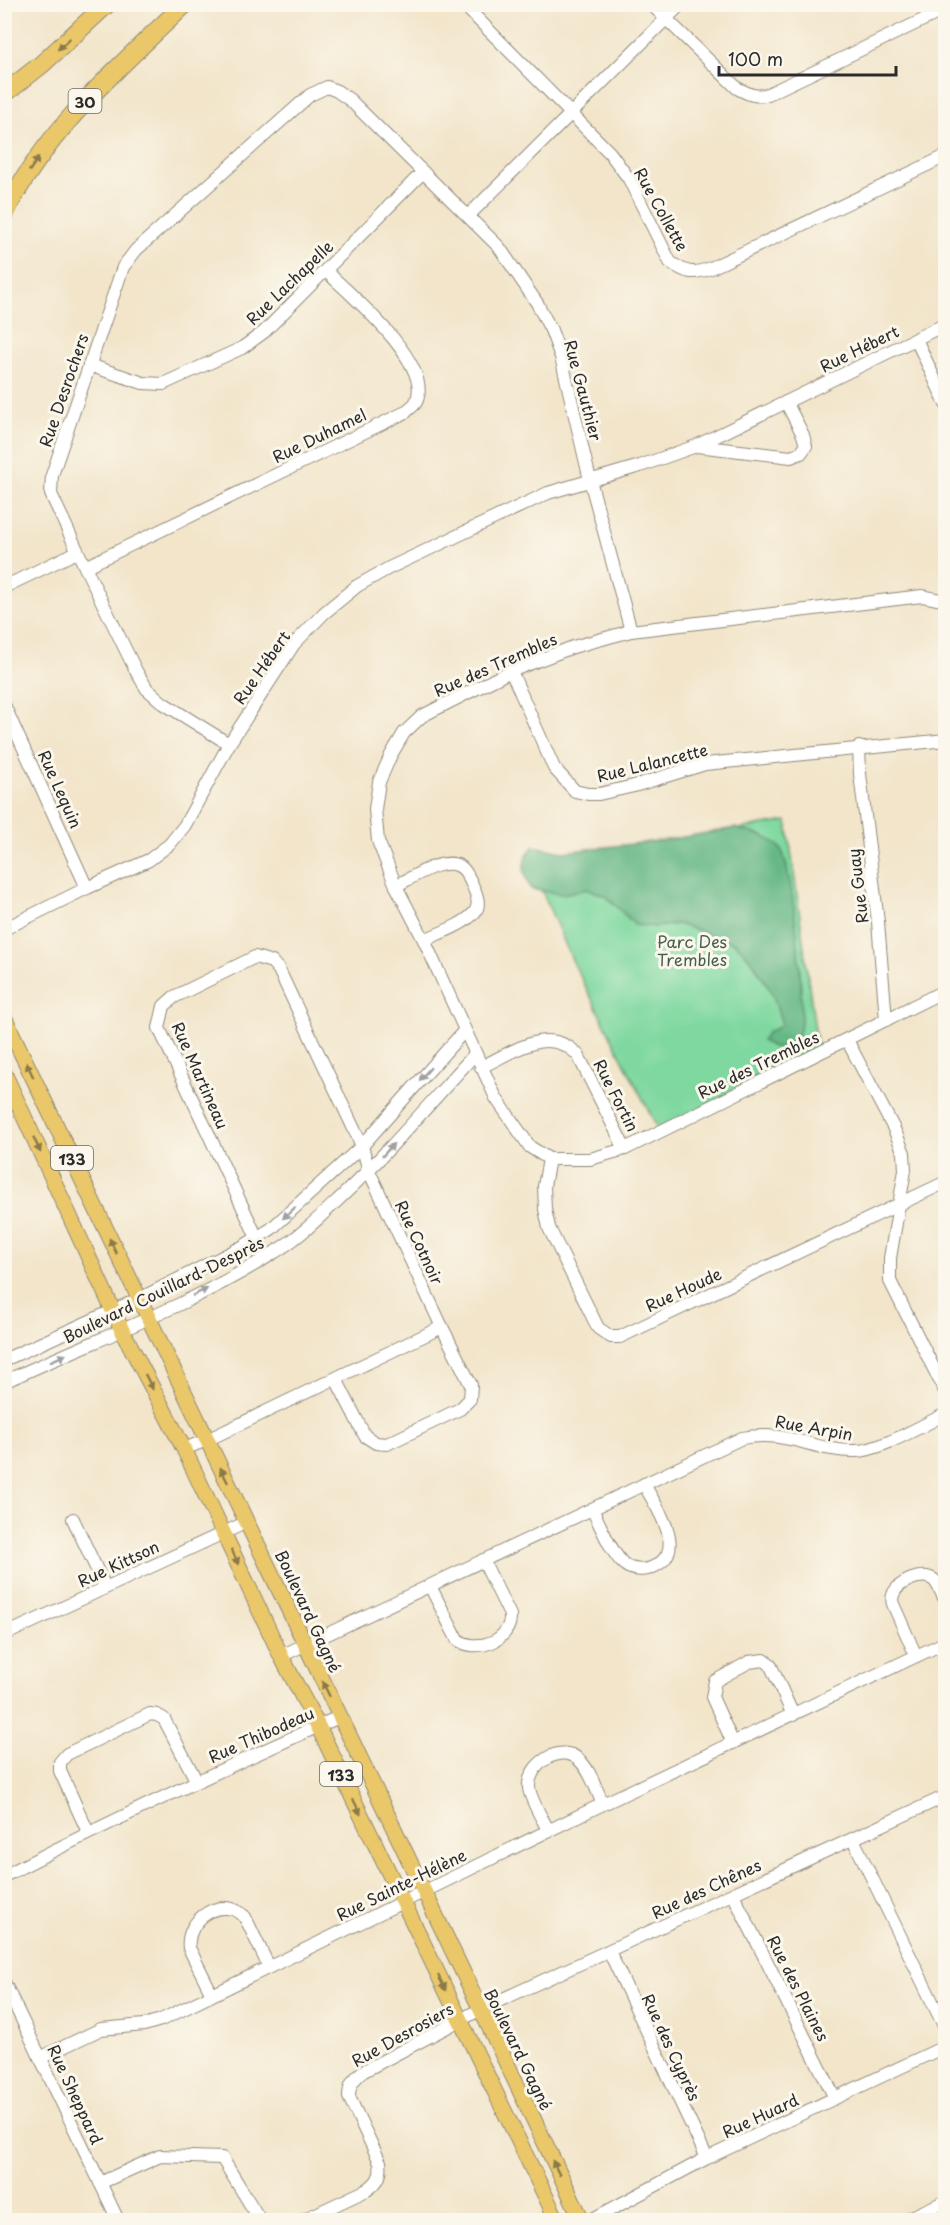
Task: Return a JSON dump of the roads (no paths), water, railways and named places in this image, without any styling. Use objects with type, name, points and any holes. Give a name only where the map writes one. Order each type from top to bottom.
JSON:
[{"type":"highway","points":[[4,94],[42,64],[107,4]]},
{"type":"highway","name":"30","points":[[4,214],[30,169],[68,119],[185,4]]},
{"type":"main road","name":"Boulevard Gagné","points":[[4,1017],[582,2220]]},
{"type":"main road","name":"133","points":[[4,1073],[122,1330],[224,1532],[281,1656],[318,1726],[557,2220]]},
{"type":"street","name":"Rue Collette","points":[[463,4],[610,153],[628,179],[670,262],[682,271],[697,273],[945,156]]},
{"type":"street","points":[[651,4],[737,88],[759,97],[945,9]]},
{"type":"street","points":[[469,215],[681,4]]},
{"type":"street","name":"Rue Desrochers","points":[[229,744],[163,704],[147,689],[77,552],[51,494],[52,475],[123,267],[136,250],[310,95],[327,87],[337,91]]},
{"type":"street","name":"Rue Gauthier","points":[[337,91],[350,100],[469,215],[499,247],[537,303],[551,330],[569,387],[590,480],[631,631]]},
{"type":"street","name":"Rue Lachapelle","points":[[89,365],[143,383],[163,384],[242,348],[264,332],[423,172]]},
{"type":"street","name":"Rue Duhamel","points":[[85,567],[406,412],[416,402],[418,384],[407,358],[388,330],[326,271]]},
{"type":"street","name":"Rue Hébert","points":[[4,929],[149,860],[170,844],[185,825],[229,744],[294,644],[324,613],[357,586],[389,568],[548,493],[640,466],[696,446],[945,324]]},
{"type":"street","points":[[916,339],[945,404]]},
{"type":"street","name":"Rue Hébert","points":[[696,446],[791,457],[801,453],[806,446],[803,435],[786,402]]},
{"type":"street","points":[[4,587],[77,552]]},
{"type":"street","name":"Rue des Trembles","points":[[945,601],[922,596],[631,631],[573,647],[511,671],[422,716],[404,733],[390,755],[379,782],[375,809],[378,841],[396,886],[424,940],[496,1098],[512,1125],[530,1147],[549,1159],[590,1159],[625,1149],[945,990]]},
{"type":"street","name":"Rue Lalancette","points":[[511,671],[554,768],[575,791],[588,794],[599,794],[634,786],[705,764],[945,740]]},
{"type":"street","name":"Rue Lequin","points":[[4,705],[87,888]]},
{"type":"street","name":"Rue Guay","points":[[859,747],[886,1020]]},
{"type":"street","points":[[396,886],[442,863],[453,863],[465,871],[477,896],[476,911],[468,918],[424,940]]},
{"type":"street","name":"Rue Martineau","points":[[266,1257],[159,1028],[164,1006],[174,997],[255,957],[272,962],[279,970],[362,1146],[369,1172]]},
{"type":"street","name":"Boulevard Couillard-Desprès","points":[[4,1360],[138,1299],[271,1229],[362,1146],[464,1031]]},
{"type":"street","name":"Rue Fortin","points":[[481,1067],[542,1039],[565,1045],[579,1055],[625,1149]]},
{"type":"street","points":[[846,1040],[894,1128],[904,1153],[906,1170],[890,1258],[890,1281],[945,1393]]},
{"type":"street","name":"Boulevard Couillard-Desprès","points":[[5,1380],[148,1318],[266,1257],[317,1220],[369,1172],[475,1054]]},
{"type":"street","name":"Rue Houde","points":[[549,1159],[544,1186],[544,1209],[549,1228],[598,1328],[611,1337],[620,1337],[945,1182]]},
{"type":"street","name":"Rue Cotnoir","points":[[336,1379],[365,1436],[376,1443],[387,1444],[460,1409],[470,1399],[471,1385],[369,1172]]},
{"type":"street","points":[[183,1449],[207,1440],[336,1379],[442,1326]]},
{"type":"street","name":"Rue Arpin","points":[[281,1656],[742,1438],[771,1435],[788,1437],[839,1451],[858,1451],[875,1447],[945,1414]]},
{"type":"street","points":[[592,1509],[619,1560],[627,1567],[639,1570],[652,1568],[669,1552],[671,1542],[669,1533],[644,1484]]},
{"type":"street","points":[[73,1519],[105,1587]]},
{"type":"street","name":"Rue Kittson","points":[[4,1635],[247,1522]]},
{"type":"street","points":[[430,1586],[457,1639],[462,1643],[480,1647],[501,1637],[511,1624],[510,1615],[483,1560]]},
{"type":"street","points":[[916,1656],[893,1604],[892,1596],[903,1584],[925,1576],[937,1584],[945,1601]]},
{"type":"street","name":"Rue Sainte-Hélène","points":[[40,2058],[102,2029],[153,2023],[548,1830],[945,1642]]},
{"type":"street","points":[[733,1743],[712,1697],[712,1688],[715,1681],[743,1665],[758,1660],[764,1660],[770,1664],[793,1715]]},
{"type":"street","name":"Rue Thibodeau","points":[[88,1832],[60,1771],[60,1762],[67,1754],[150,1714],[164,1719],[196,1780]]},
{"type":"street","name":"Rue Thibodeau","points":[[4,1876],[196,1780],[339,1717]]},
{"type":"street","points":[[548,1830],[529,1791],[529,1780],[534,1769],[558,1754],[570,1753],[580,1760],[587,1769],[603,1804]]},
{"type":"street","name":"Rue des Chênes","points":[[481,2009],[945,1796]]},
{"type":"street","points":[[853,1839],[945,2030]]},
{"type":"street","name":"Rue des Plaines","points":[[733,1894],[835,2098]]},
{"type":"street","points":[[212,1994],[189,1948],[188,1940],[191,1929],[213,1910],[230,1907],[238,1910],[245,1917],[269,1967]]},
{"type":"street","name":"Rue des Cyprès","points":[[609,1951],[706,2158]]},
{"type":"street","name":"Rue Sheppard","points":[[4,1982],[118,2220]]},
{"type":"street","name":"Rue Desrosiers","points":[[303,2220],[367,2190],[376,2183],[382,2173],[380,2162],[350,2097],[349,2087],[353,2079],[362,2072],[481,2009]]},
{"type":"street","name":"Rue Huard","points":[[591,2220],[706,2158],[945,2046]]},
{"type":"street","points":[[100,2183],[160,2156],[216,2157],[225,2161],[260,2220]]},
{"type":"street","points":[[904,2220],[945,2201]]},
{"type":"park label","name":"Parc Des Trembles","points":[[692,950]]}]
